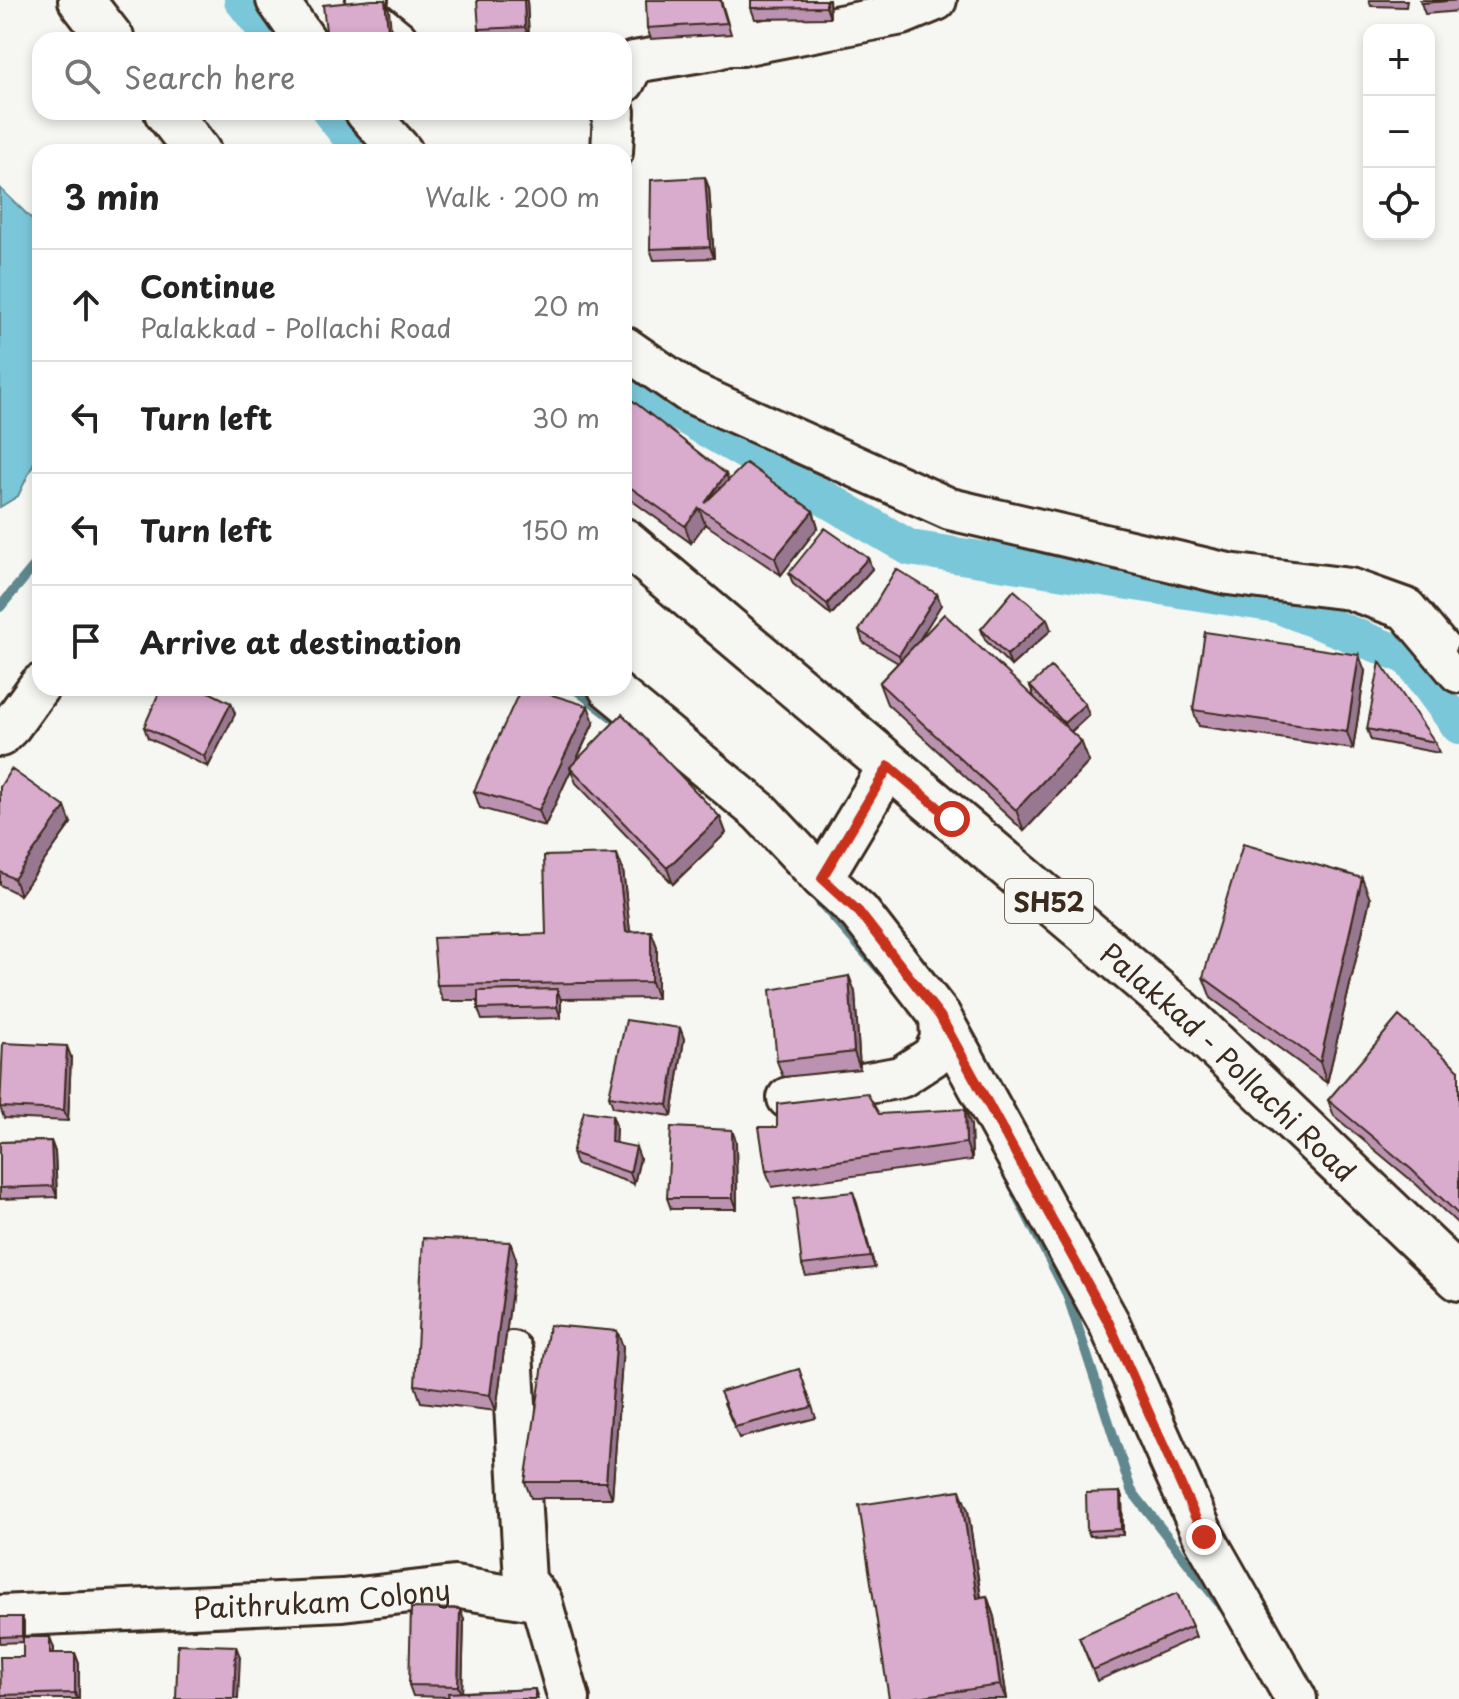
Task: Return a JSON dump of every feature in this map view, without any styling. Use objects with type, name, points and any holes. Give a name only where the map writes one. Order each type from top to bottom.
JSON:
[{"type":"main road","points":[[81,0],[106,32]]},
{"type":"main road","points":[[173,120],[192,144]]},
{"type":"main road","name":"Palakkad - Pollachi Road","points":[[632,548],[1181,1012],[1459,1278]]},
{"type":"street","points":[[277,0],[299,32]]},
{"type":"street","points":[[367,0],[365,14],[387,32]]},
{"type":"street","points":[[734,0],[741,45]]},
{"type":"street","points":[[632,66],[634,62],[902,14],[936,0]]},
{"type":"street","points":[[373,120],[394,144]]},
{"type":"street","points":[[403,144],[408,120]]},
{"type":"street","points":[[612,144],[614,120]]},
{"type":"street","points":[[632,353],[689,392],[950,509],[1228,574],[1350,589],[1406,609],[1459,672]]},
{"type":"street","points":[[0,736],[32,696]]},
{"type":"street","points":[[619,696],[760,812],[859,912],[940,1016],[1109,1323],[1204,1537],[1296,1699]]},
{"type":"street","points":[[822,878],[889,766]]},
{"type":"street","points":[[788,1098],[901,1077],[933,1056],[941,1039],[940,1016]]},
{"type":"street","points":[[512,1352],[525,1581],[541,1601],[569,1699]]},
{"type":"street","name":"Paithrukam Colony","points":[[0,1616],[342,1600],[454,1587],[541,1601]]},
{"type":"water","points":[[0,188],[32,219],[32,467],[18,496],[0,507]]},
{"type":"building","points":[[385,0],[388,32],[326,32],[323,5]]},
{"type":"building","points":[[477,0],[524,0],[525,27],[479,29]]},
{"type":"building","points":[[646,0],[720,0],[727,23],[647,28]]},
{"type":"building","points":[[751,0],[826,0],[826,7],[751,8]]},
{"type":"building","points":[[1420,0],[1459,0],[1421,3]]},
{"type":"building","points":[[705,177],[710,247],[650,249],[651,180]]},
{"type":"building","points":[[632,400],[726,474],[705,503],[746,463],[813,511],[775,558],[699,508],[685,526],[632,489]]},
{"type":"building","points":[[825,528],[868,558],[827,604],[789,573]]},
{"type":"building","points":[[896,569],[937,594],[899,655],[859,631]]},
{"type":"building","points":[[1014,590],[1047,619],[1007,655],[981,629]]},
{"type":"building","points":[[944,614],[1081,741],[1016,810],[879,683]]},
{"type":"building","points":[[1205,632],[1359,655],[1347,732],[1193,710]]},
{"type":"building","points":[[1380,662],[1435,742],[1367,729]]},
{"type":"building","points":[[1051,667],[1085,704],[1064,723],[1030,686]]},
{"type":"building","points":[[158,696],[217,696],[231,703],[204,756],[144,727]]},
{"type":"building","points":[[517,696],[556,696],[588,706],[539,810],[474,791]]},
{"type":"building","points":[[622,714],[720,817],[667,868],[570,767]]},
{"type":"building","points":[[11,769],[65,807],[14,879],[0,872],[0,787]]},
{"type":"building","points":[[1243,844],[1362,878],[1320,1062],[1203,977]]},
{"type":"building","points":[[617,854],[626,932],[651,931],[651,982],[437,985],[433,938],[546,934],[544,856]]},
{"type":"building","points":[[849,976],[854,1052],[777,1061],[770,990]]},
{"type":"building","points":[[557,989],[557,1007],[478,1009],[478,991]]},
{"type":"building","points":[[1399,1016],[1459,1070],[1459,1215],[1411,1169],[1328,1100]]},
{"type":"building","points":[[626,1020],[680,1028],[668,1105],[609,1096]]},
{"type":"building","points":[[3,1043],[67,1046],[64,1110],[0,1107]]},
{"type":"building","points":[[867,1093],[879,1114],[965,1109],[966,1143],[766,1171],[759,1127],[777,1127],[777,1104]]},
{"type":"building","points":[[584,1111],[612,1115],[611,1142],[636,1147],[630,1173],[572,1153]]},
{"type":"building","points":[[671,1127],[732,1130],[733,1198],[667,1198]]},
{"type":"building","points":[[51,1141],[53,1186],[0,1188],[0,1142]]},
{"type":"building","points":[[853,1192],[871,1257],[802,1265],[794,1198]]},
{"type":"building","points":[[423,1238],[510,1242],[490,1395],[415,1385]]},
{"type":"building","points":[[549,1325],[617,1331],[606,1482],[525,1482]]},
{"type":"building","points":[[799,1369],[812,1407],[735,1427],[720,1392]]},
{"type":"building","points":[[960,1490],[977,1598],[987,1596],[1000,1685],[889,1699],[859,1505]]},
{"type":"building","points":[[1120,1492],[1121,1529],[1087,1531],[1086,1493]]},
{"type":"building","points":[[1177,1593],[1192,1626],[1093,1670],[1079,1637]]},
{"type":"building","points":[[411,1608],[460,1609],[458,1686],[409,1685]]},
{"type":"building","points":[[0,1617],[22,1617],[22,1636],[0,1637]]},
{"type":"building","points":[[23,1637],[50,1637],[50,1653],[75,1653],[75,1693],[1,1695],[0,1657],[23,1657]]},
{"type":"building","points":[[178,1644],[236,1646],[234,1699],[176,1699]]},
{"type":"building","points":[[535,1689],[535,1699],[449,1699],[448,1693]]},
{"type":"waterway","points":[[242,0],[267,32]]},
{"type":"waterway","points":[[336,120],[356,144]]},
{"type":"waterway","points":[[632,386],[910,548],[1277,605],[1408,657],[1459,726]]},
{"type":"waterway","points":[[0,607],[32,569]]},
{"type":"waterway","points":[[584,696],[626,728]]},
{"type":"waterway","points":[[819,901],[880,970]]},
{"type":"waterway","points":[[1016,1194],[1067,1294],[1131,1490],[1223,1608]]},
{"type":"route","points":[[952,819],[889,766],[822,878],[859,912],[940,1016],[1109,1323],[1204,1537]]}]
